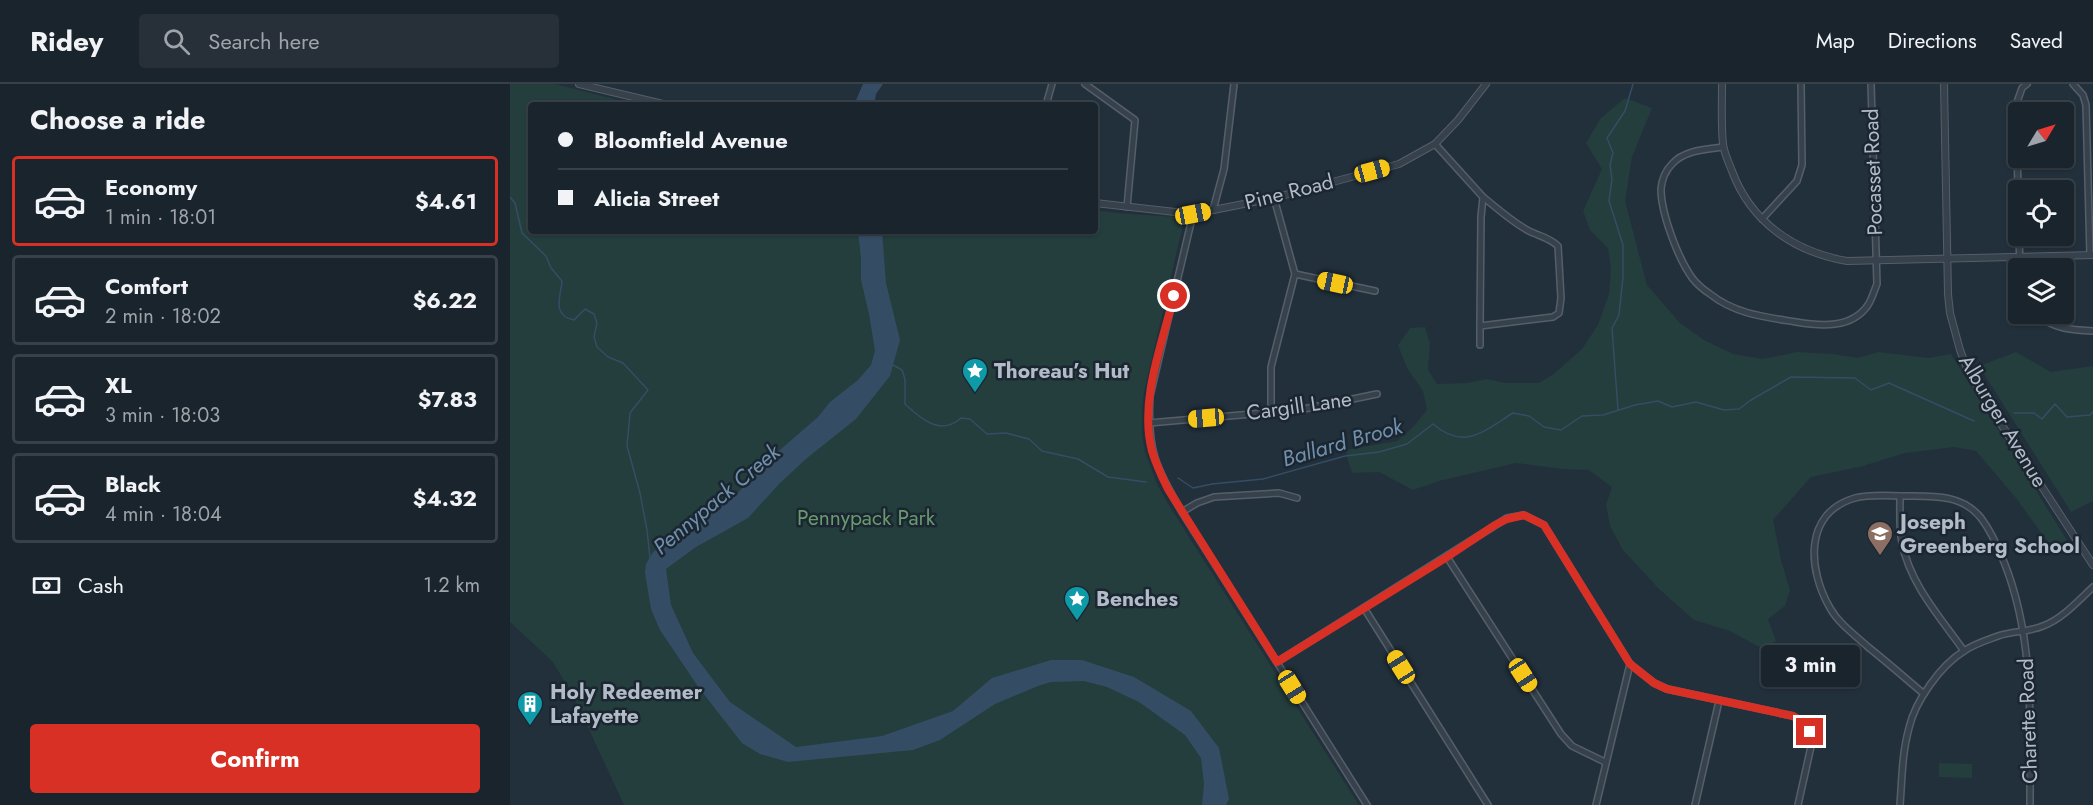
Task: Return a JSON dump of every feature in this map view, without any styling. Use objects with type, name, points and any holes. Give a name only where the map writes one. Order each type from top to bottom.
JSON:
[{"type":"street","points":[[579,84],[654,102]]},
{"type":"street","points":[[1047,102],[1052,84]]},
{"type":"street","points":[[1085,84],[1135,120],[1127,207]]},
{"type":"street","points":[[1214,210],[1224,169],[1234,84]]},
{"type":"street","name":"Pine Road","points":[[1098,203],[1193,214],[1274,198],[1399,164],[1435,144],[1458,120],[1486,84]]},
{"type":"street","points":[[1722,84],[1723,147],[1739,188],[1747,201],[1778,234],[1814,253],[1847,261],[2092,255],[2086,105],[2083,95],[2073,84]]},
{"type":"street","points":[[1762,219],[1797,181],[1802,165],[1801,84]]},
{"type":"street","name":"Pocasset Road","points":[[1723,147],[1697,151],[1673,162],[1664,174],[1661,188],[1663,202],[1679,255],[1694,280],[1710,295],[1731,308],[1747,313],[1820,326],[1837,324],[1853,318],[1867,306],[1877,284],[1871,84]]},
{"type":"street","name":"Alburger Avenue","points":[[1944,84],[1950,313],[1960,350],[1968,371],[2093,565]]},
{"type":"street","points":[[2018,180],[2016,105],[2025,86]]},
{"type":"street","points":[[1435,144],[1484,197],[1528,231],[1552,240],[1558,246],[1561,298],[1559,313],[1553,317],[1480,326]]},
{"type":"street","points":[[1480,345],[1481,217],[1484,197]]},
{"type":"street","points":[[1271,412],[1271,367],[1295,274],[1274,198]]},
{"type":"street","points":[[1193,214],[1150,396],[1151,448],[1157,465],[1182,512],[1367,805]]},
{"type":"street","points":[[2019,246],[2020,257]]},
{"type":"street","points":[[1295,274],[1375,291]]},
{"type":"street","points":[[2051,324],[2093,331]]},
{"type":"street","name":"Cargill Lane","points":[[1149,423],[1299,410],[1377,394]]},
{"type":"street","points":[[1182,512],[1214,497],[1279,493],[1297,498]]},
{"type":"street","points":[[1900,496],[1901,540],[1906,561],[1925,596],[1964,651]]},
{"type":"street","name":"Charette Road","points":[[1924,694],[1846,627],[1830,608],[1813,562],[1814,540],[1826,516],[1840,505],[1856,498],[1900,496],[1953,498],[1980,518],[1999,550],[2010,578],[2023,631],[2029,670],[2030,805]]},
{"type":"street","points":[[1277,662],[1495,525],[1524,515],[1544,525],[1630,664],[1654,683],[1667,689],[1793,716],[1805,723],[1812,742],[1798,805]]},
{"type":"street","points":[[1447,557],[1561,734],[1572,746],[1605,762]]},
{"type":"street","points":[[1900,805],[1904,752],[1909,726],[1924,694],[1944,669],[1964,651],[2000,635],[2042,627],[2055,620],[2093,587]]},
{"type":"street","points":[[1364,608],[1488,805]]},
{"type":"street","points":[[1596,805],[1630,664]]},
{"type":"street","points":[[1695,805],[1719,701]]},
{"type":"green space","name":"Pennypack Park","points":[[510,84],[555,84],[626,102],[528,102],[528,234],[1098,234],[1098,210],[1182,219],[1183,225],[1144,392],[1142,434],[1145,452],[1157,484],[1170,507],[1359,805],[624,805],[572,693],[552,661],[510,622]]},
{"type":"green space","points":[[1625,98],[1652,108],[1632,157],[1625,201],[1647,285],[1680,323],[1704,340],[1733,354],[1763,359],[1797,352],[1858,358],[1878,352],[1929,358],[1951,354],[2070,545],[2067,551],[2052,548],[2016,498],[1976,451],[1954,447],[1905,453],[1863,466],[1811,477],[1773,520],[1790,590],[1785,606],[1768,619],[1776,641],[1763,649],[1730,631],[1694,620],[1658,588],[1623,550],[1610,526],[1606,505],[1612,487],[1589,470],[1516,463],[1439,481],[1413,490],[1379,472],[1352,473],[1345,450],[1397,441],[1427,410],[1423,391],[1407,368],[1398,345],[1410,328],[1425,327],[1430,344],[1428,370],[1437,384],[1467,383],[1487,379],[1505,383],[1539,383],[1555,373],[1582,349],[1598,325],[1609,294],[1611,269],[1608,248],[1590,230],[1583,211],[1602,169],[1586,143],[1601,118]]},
{"type":"green space","points":[[2016,352],[2051,372],[2093,366],[2093,501],[2071,512],[1979,366]]},
{"type":"green space","points":[[1939,763],[1972,764],[1972,778],[1939,777]]},
{"type":"water","points":[[863,84],[883,84],[876,94],[875,102],[855,102]]},
{"type":"water","points":[[858,234],[882,234],[886,283],[900,340],[890,376],[856,419],[807,458],[748,518],[696,547],[666,569],[671,605],[693,653],[730,702],[796,747],[882,736],[953,711],[992,678],[1051,660],[1082,660],[1134,677],[1191,711],[1219,748],[1229,799],[1226,805],[1202,805],[1204,784],[1201,758],[1185,735],[1139,702],[1107,687],[1084,681],[1051,682],[1038,686],[995,704],[940,740],[913,750],[788,762],[760,754],[742,743],[699,688],[660,630],[651,609],[645,573],[646,564],[653,552],[735,496],[766,462],[818,417],[830,402],[858,380],[871,365],[875,351],[861,280]]},
{"type":"waterway","points":[[1618,410],[1612,328],[1619,315],[1623,277],[1623,245],[1609,201],[1612,179],[1610,165],[1613,153],[1607,138],[1625,111],[1633,84]]},
{"type":"waterway","name":"Pennypack Creek","points":[[510,197],[515,203],[522,233],[546,256],[551,268],[562,281],[559,298],[562,314],[574,320],[585,309],[594,314],[597,323],[594,337],[597,347],[608,357],[623,363],[648,390],[630,413],[627,446],[640,493],[650,558]]},
{"type":"waterway","name":"Ballard Brook","points":[[893,365],[902,370],[905,379],[905,404],[932,424],[946,426],[961,418],[970,419],[987,434],[1006,433],[1029,439],[1042,451],[1078,459],[1108,477],[1146,482]]},
{"type":"waterway","name":"Ballard Brook","points":[[1178,478],[1193,488],[1263,479],[1345,456],[1379,452],[1407,444],[1433,424],[1454,436],[1474,435],[1483,432],[1513,413],[1529,416],[1544,427],[1561,430],[1582,416],[1603,415],[1658,401],[1672,407],[1696,402],[1724,410],[1739,409],[1791,377],[1855,378],[1871,390],[1889,383],[1974,421]]},
{"type":"waterway","name":"Ballard Brook","points":[[2014,413],[2034,413],[2042,419],[2055,404],[2067,417],[2090,415],[2093,412]]},
{"type":"place","name":"Thoreau’s Hut","points":[[975,394]]},
{"type":"place","name":"Joseph Greenberg School","points":[[1880,557]]},
{"type":"place","name":"Benches","points":[[1077,622]]},
{"type":"place","name":"Holy Redeemer Lafayette","points":[[530,727]]},
{"type":"route","points":[[1174,296],[1150,396],[1151,448],[1168,489],[1277,662],[1495,525],[1524,515],[1544,525],[1630,664],[1654,683],[1667,689],[1793,716],[1805,723],[1810,732]]}]
